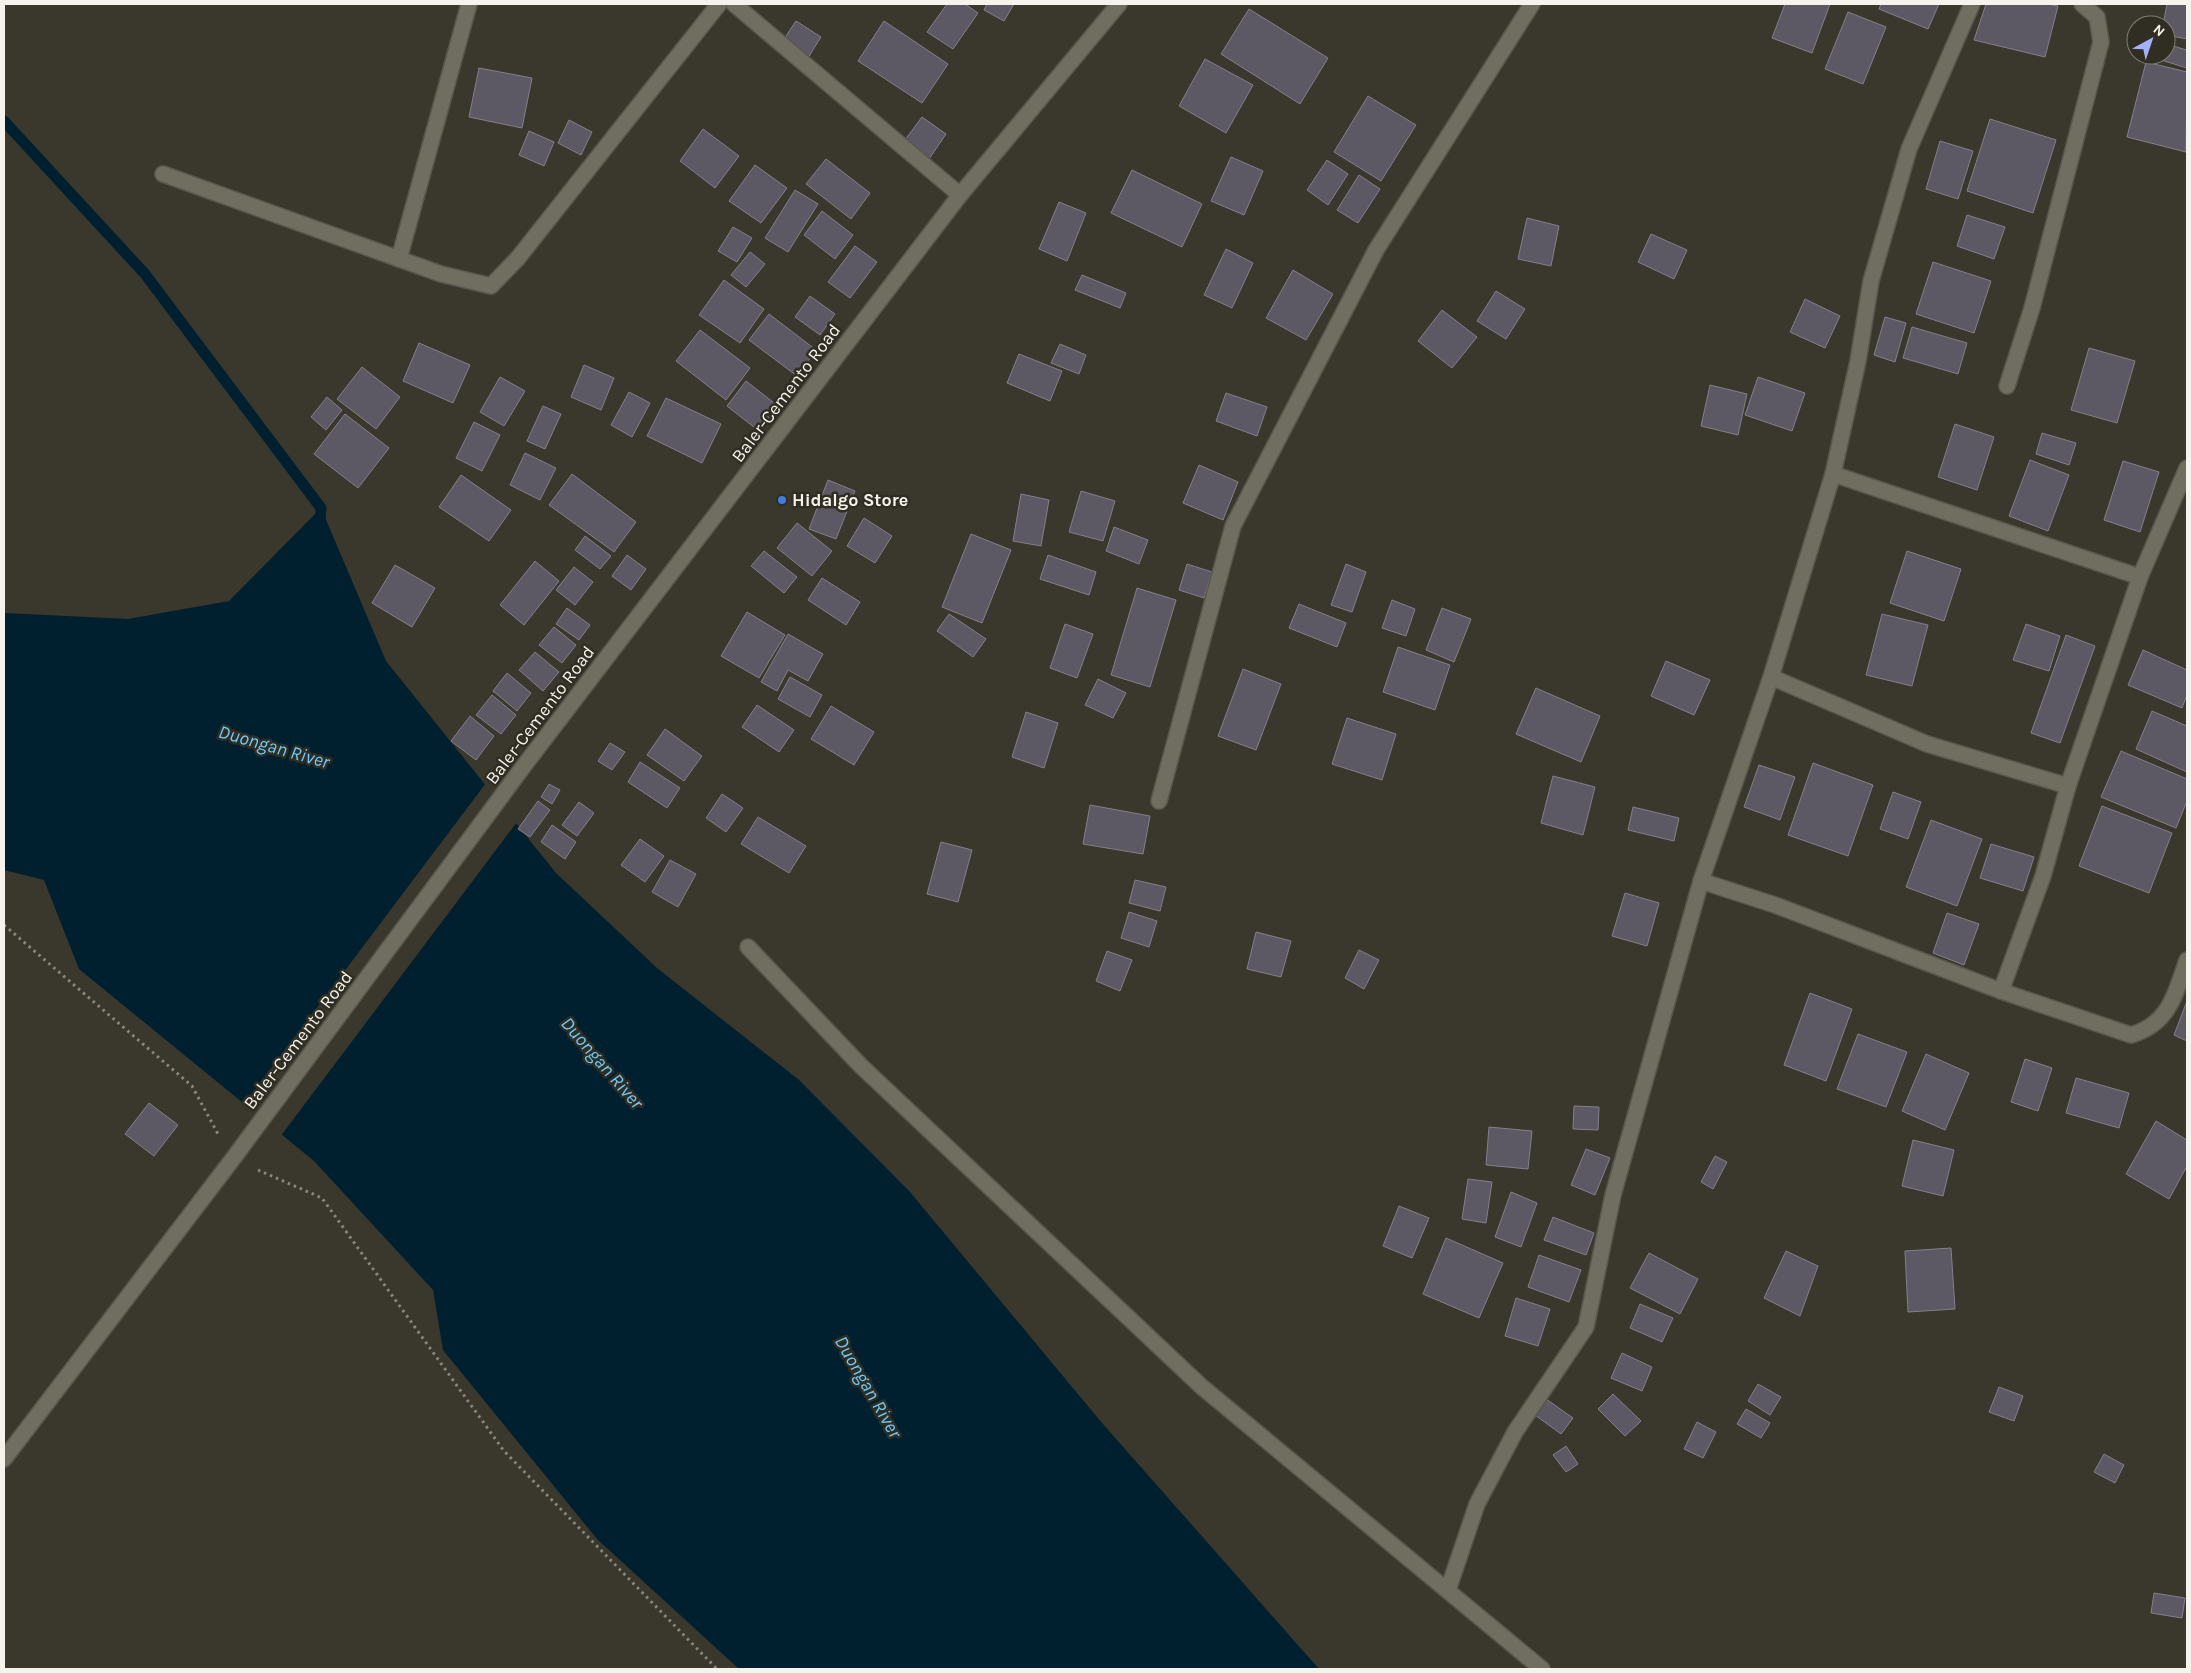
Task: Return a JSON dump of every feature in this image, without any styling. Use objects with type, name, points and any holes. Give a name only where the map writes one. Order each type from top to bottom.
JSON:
[{"type":"street","points":[[399,259],[469,4]]},
{"type":"street","points":[[164,174],[441,274],[491,286],[518,258],[719,4]]},
{"type":"street","points":[[734,4],[960,195]]},
{"type":"street","name":"Baler-Cemento Road","points":[[4,1459],[250,1136],[523,767],[960,195],[1119,4]]},
{"type":"street","points":[[1159,801],[1233,526],[1376,250],[1532,4]]},
{"type":"street","points":[[1448,1590],[1477,1504],[1515,1432],[1586,1327],[1613,1196],[1700,881],[1771,677],[1833,474],[1858,361],[1870,281],[1909,148],[1972,4]]},
{"type":"street","points":[[2007,386],[2032,308],[2101,42],[2097,17],[2082,4]]},
{"type":"street","points":[[2002,991],[2043,876],[2068,786],[2140,577],[2187,468]]},
{"type":"street","points":[[1833,474],[2140,577]]},
{"type":"street","points":[[1771,677],[1928,744],[2068,786]]},
{"type":"street","points":[[1700,881],[1775,905],[2002,991],[2131,1035],[2148,1030],[2163,1015],[2174,998],[2187,960]]},
{"type":"street","points":[[748,947],[861,1066],[1202,1387],[1542,1669]]},
{"type":"path","points":[[4,925],[192,1086],[232,1160],[322,1198],[504,1452],[717,1669]]},
{"type":"water","name":"Duongan River","points":[[321,508],[386,661],[556,873],[657,968],[799,1080],[910,1192],[1102,1423],[1319,1669],[739,1669],[597,1539],[443,1350],[433,1290],[314,1161],[79,969],[44,880],[4,870],[4,613],[128,619],[229,601]]},
{"type":"pier","points":[[486,783],[517,822],[280,1137],[243,1106]]},
{"type":"building","points":[[947,4],[965,4],[978,13],[953,49],[927,32]]},
{"type":"building","points":[[987,4],[1014,4],[1004,21],[984,10]]},
{"type":"building","points":[[1785,4],[1830,4],[1812,53],[1772,38]]},
{"type":"building","points":[[1881,4],[1939,4],[1928,29],[1879,9]]},
{"type":"building","points":[[1986,4],[2048,4],[2058,6],[2045,57],[1974,40]]},
{"type":"building","points":[[2167,4],[2187,4],[2187,39],[2176,37],[2176,15],[2165,15]]},
{"type":"building","points":[[1249,9],[1328,58],[1300,104],[1221,54]]},
{"type":"building","points":[[1848,12],[1886,27],[1863,84],[1825,69]]},
{"type":"building","points":[[796,21],[821,37],[806,61],[780,45]]},
{"type":"building","points":[[884,21],[948,64],[922,103],[858,61]]},
{"type":"building","points":[[2176,47],[2187,50],[2187,68],[2176,65]]},
{"type":"building","points":[[1205,59],[1253,85],[1226,133],[1179,106]]},
{"type":"building","points":[[2145,65],[2158,65],[2187,72],[2186,152],[2127,137]]},
{"type":"building","points":[[479,68],[532,78],[522,128],[469,117]]},
{"type":"building","points":[[1368,96],[1416,125],[1381,181],[1334,152]]},
{"type":"building","points":[[922,117],[946,134],[927,162],[902,144]]},
{"type":"building","points":[[1990,119],[2056,140],[2033,213],[1967,191]]},
{"type":"building","points":[[569,120],[592,132],[581,155],[558,143]]},
{"type":"building","points":[[703,129],[739,156],[715,188],[680,161]]},
{"type":"building","points":[[529,131],[554,142],[544,166],[519,155]]},
{"type":"building","points":[[1940,141],[1973,151],[1958,199],[1926,189]]},
{"type":"building","points":[[1231,157],[1263,171],[1244,215],[1211,201]]},
{"type":"building","points":[[826,159],[870,193],[851,219],[806,184]]},
{"type":"building","points":[[1327,160],[1348,174],[1328,205],[1307,190]]},
{"type":"building","points":[[755,165],[787,188],[761,223],[729,201]]},
{"type":"building","points":[[1132,170],[1202,204],[1182,247],[1111,213]]},
{"type":"building","points":[[1359,175],[1380,189],[1358,223],[1337,210]]},
{"type":"building","points":[[795,190],[818,204],[788,252],[765,238]]},
{"type":"building","points":[[1059,202],[1086,213],[1067,261],[1039,249]]},
{"type":"building","points":[[822,211],[853,235],[835,259],[804,235]]},
{"type":"building","points":[[1967,215],[2005,227],[1994,259],[1957,246]]},
{"type":"building","points":[[1527,218],[1559,226],[1551,266],[1518,259]]},
{"type":"building","points":[[733,227],[752,238],[737,262],[718,251]]},
{"type":"building","points":[[1651,234],[1687,250],[1674,279],[1638,262]]},
{"type":"building","points":[[855,246],[877,262],[850,298],[828,282]]},
{"type":"building","points":[[1226,249],[1253,263],[1232,308],[1204,295]]},
{"type":"building","points":[[750,252],[765,264],[746,287],[731,275]]},
{"type":"building","points":[[1933,262],[1991,281],[1974,333],[1916,314]]},
{"type":"building","points":[[1293,270],[1333,294],[1306,340],[1266,318]]},
{"type":"building","points":[[1082,275],[1126,293],[1120,308],[1075,290]]},
{"type":"building","points":[[724,280],[764,309],[740,343],[699,315]]},
{"type":"building","points":[[1496,291],[1525,309],[1506,339],[1477,321]]},
{"type":"building","points":[[810,296],[835,314],[820,335],[795,317]]},
{"type":"building","points":[[1805,299],[1840,316],[1825,348],[1790,332]]},
{"type":"building","points":[[1442,310],[1477,337],[1452,368],[1418,341]]},
{"type":"building","points":[[769,314],[816,350],[797,376],[749,340]]},
{"type":"building","points":[[1885,317],[1906,323],[1895,362],[1874,355]]},
{"type":"building","points":[[1912,327],[1967,343],[1958,374],[1903,358]]},
{"type":"building","points":[[700,330],[750,368],[726,400],[676,361]]},
{"type":"building","points":[[419,343],[470,365],[453,403],[403,381]]},
{"type":"building","points":[[1060,344],[1086,355],[1079,374],[1051,363]]},
{"type":"building","points":[[2089,348],[2135,361],[2117,423],[2071,410]]},
{"type":"building","points":[[1019,354],[1062,371],[1050,401],[1007,383]]},
{"type":"building","points":[[584,365],[614,378],[601,410],[571,397]]},
{"type":"building","points":[[362,367],[400,397],[376,429],[337,399]]},
{"type":"building","points":[[500,377],[525,391],[504,426],[480,412]]},
{"type":"building","points":[[1758,377],[1805,393],[1792,431],[1745,415]]},
{"type":"building","points":[[746,381],[778,406],[759,431],[727,406]]},
{"type":"building","points":[[1710,385],[1747,394],[1738,435],[1701,426]]},
{"type":"building","points":[[629,392],[650,403],[632,437],[611,425]]},
{"type":"building","points":[[1226,393],[1267,407],[1257,436],[1216,421]]},
{"type":"building","points":[[327,397],[342,410],[326,430],[311,417]]},
{"type":"building","points":[[666,398],[721,424],[702,463],[647,436]]},
{"type":"building","points":[[543,406],[561,414],[545,449],[527,441]]},
{"type":"building","points":[[345,414],[389,448],[358,488],[314,454]]},
{"type":"building","points":[[474,422],[500,435],[482,471],[456,458]]},
{"type":"building","points":[[1955,424],[1994,437],[1977,490],[1938,477]]},
{"type":"building","points":[[2042,433],[2076,443],[2069,465],[2036,454]]},
{"type":"building","points":[[525,453],[556,468],[540,500],[510,485]]},
{"type":"building","points":[[2030,460],[2069,475],[2048,531],[2009,516]]},
{"type":"building","points":[[2123,461],[2159,472],[2140,532],[2104,520]]},
{"type":"building","points":[[1199,465],[1238,482],[1223,520],[1183,503]]},
{"type":"building","points":[[572,474],[636,522],[614,552],[549,505]]},
{"type":"building","points":[[461,475],[511,510],[489,541],[439,507]]},
{"type":"building","points":[[828,480],[855,491],[836,539],[809,529]]},
{"type":"building","points":[[1081,491],[1115,501],[1103,541],[1069,532]]},
{"type":"building","points":[[1021,494],[1049,500],[1041,546],[1013,541]]},
{"type":"building","points":[[864,518],[892,536],[875,563],[847,546]]},
{"type":"building","points":[[797,523],[832,551],[812,576],[777,548]]},
{"type":"building","points":[[1114,527],[1148,540],[1139,564],[1106,551]]},
{"type":"building","points":[[971,534],[1011,550],[982,623],[942,607]]},
{"type":"building","points":[[585,536],[611,556],[600,569],[575,550]]},
{"type":"building","points":[[764,551],[797,577],[784,593],[751,566]]},
{"type":"building","points":[[1907,551],[1961,569],[1944,621],[1890,603]]},
{"type":"building","points":[[627,555],[646,569],[631,590],[612,576]]},
{"type":"building","points":[[1048,555],[1096,572],[1089,595],[1040,579]]},
{"type":"building","points":[[535,561],[559,581],[524,625],[500,605]]},
{"type":"building","points":[[1187,564],[1212,572],[1204,598],[1179,590]]},
{"type":"building","points":[[1346,564],[1366,572],[1352,612],[1331,605]]},
{"type":"building","points":[[395,565],[435,588],[412,627],[372,603]]},
{"type":"building","points":[[574,567],[593,582],[575,605],[556,590]]},
{"type":"building","points":[[822,578],[860,602],[846,625],[808,600]]},
{"type":"building","points":[[1137,588],[1176,600],[1150,687],[1111,675]]},
{"type":"building","points":[[1392,600],[1415,609],[1406,636],[1382,628]]},
{"type":"building","points":[[1299,604],[1346,623],[1337,647],[1289,628]]},
{"type":"building","points":[[567,608],[590,625],[579,640],[556,624]]},
{"type":"building","points":[[1442,608],[1471,619],[1454,662],[1426,650]]},
{"type":"building","points":[[747,612],[785,635],[759,678],[721,656]]},
{"type":"building","points":[[949,614],[986,639],[973,657],[937,631]]},
{"type":"building","points":[[1882,614],[1928,625],[1912,686],[1866,675]]},
{"type":"building","points":[[1065,624],[1093,634],[1077,678],[1050,668]]},
{"type":"building","points":[[2026,624],[2060,636],[2049,671],[2013,660]]},
{"type":"building","points":[[554,627],[576,645],[562,663],[539,645]]},
{"type":"building","points":[[788,634],[823,654],[808,681],[788,670],[777,691],[761,682]]},
{"type":"building","points":[[2066,635],[2095,646],[2060,743],[2031,733]]},
{"type":"building","points":[[1398,647],[1450,665],[1435,710],[1383,692]]},
{"type":"building","points":[[2143,650],[2187,670],[2187,695],[2182,708],[2128,685]]},
{"type":"building","points":[[535,652],[559,672],[543,691],[519,670]]},
{"type":"building","points":[[1666,661],[1710,680],[1694,715],[1651,696]]},
{"type":"building","points":[[1243,669],[1281,684],[1256,750],[1218,736]]},
{"type":"building","points":[[507,673],[531,693],[517,711],[493,691]]},
{"type":"building","points":[[790,677],[822,695],[810,717],[778,699]]},
{"type":"building","points":[[1098,679],[1126,693],[1113,718],[1085,705]]},
{"type":"building","points":[[1536,688],[1600,716],[1581,762],[1516,734]]},
{"type":"building","points":[[492,695],[516,715],[501,734],[476,715]]},
{"type":"building","points":[[757,705],[794,730],[779,752],[742,727]]},
{"type":"building","points":[[831,706],[874,732],[854,765],[811,739]]},
{"type":"building","points":[[2152,711],[2187,726],[2187,772],[2136,749]]},
{"type":"building","points":[[1026,712],[1058,723],[1044,768],[1012,757]]},
{"type":"building","points":[[470,716],[494,736],[476,760],[451,741]]},
{"type":"building","points":[[1347,718],[1396,734],[1382,780],[1332,764]]},
{"type":"building","points":[[665,729],[702,756],[684,781],[647,755]]},
{"type":"building","points":[[610,743],[625,752],[612,770],[598,761]]},
{"type":"building","points":[[2121,751],[2187,779],[2187,801],[2176,828],[2101,797]]},
{"type":"building","points":[[640,762],[680,788],[667,808],[628,782]]},
{"type":"building","points":[[1813,763],[1873,785],[1848,856],[1788,835]]},
{"type":"building","points":[[1759,765],[1795,777],[1780,820],[1744,807]]},
{"type":"building","points":[[1553,776],[1595,787],[1583,835],[1541,823]]},
{"type":"building","points":[[549,784],[560,790],[552,804],[541,797]]},
{"type":"building","points":[[1893,792],[1921,802],[1908,839],[1880,829]]},
{"type":"building","points":[[722,794],[743,808],[726,832],[706,818]]},
{"type":"building","points":[[538,801],[550,810],[530,837],[518,829]]},
{"type":"building","points":[[579,802],[594,813],[577,836],[562,825]]},
{"type":"building","points":[[1090,805],[1150,816],[1143,854],[1083,844]]},
{"type":"building","points":[[2102,806],[2172,833],[2149,893],[2079,866]]},
{"type":"building","points":[[1633,807],[1679,818],[1674,841],[1628,830]]},
{"type":"building","points":[[758,817],[806,846],[789,873],[741,844]]},
{"type":"building","points":[[1931,820],[1982,839],[1957,906],[1906,887]]},
{"type":"building","points":[[552,825],[576,842],[565,859],[541,842]]},
{"type":"building","points":[[640,839],[664,856],[645,882],[621,865]]},
{"type":"building","points":[[941,842],[972,850],[958,902],[927,894]]},
{"type":"building","points":[[1991,844],[2034,857],[2023,891],[1980,878]]},
{"type":"building","points":[[670,860],[696,874],[678,907],[652,892]]},
{"type":"building","points":[[1135,880],[1166,887],[1160,911],[1129,903]]},
{"type":"building","points":[[1625,893],[1659,903],[1647,946],[1612,936]]},
{"type":"building","points":[[1129,912],[1157,921],[1149,947],[1121,938]]},
{"type":"building","points":[[1947,913],[1979,924],[1964,965],[1933,953]]},
{"type":"building","points":[[1256,932],[1291,941],[1281,977],[1247,969]]},
{"type":"building","points":[[1359,950],[1379,960],[1364,989],[1345,978]]},
{"type":"building","points":[[1107,951],[1132,960],[1120,991],[1096,981]]},
{"type":"building","points":[[1810,993],[1852,1009],[1826,1081],[1784,1065]]},
{"type":"building","points":[[2187,1001],[2187,1041],[2174,1035]]},
{"type":"building","points":[[1858,1034],[1907,1052],[1886,1107],[1837,1089]]},
{"type":"building","points":[[1926,1054],[1969,1073],[1945,1130],[1902,1111]]},
{"type":"building","points":[[2025,1059],[2052,1068],[2038,1111],[2011,1102]]},
{"type":"building","points":[[2076,1078],[2129,1093],[2119,1128],[2066,1113]]},
{"type":"building","points":[[149,1103],[178,1125],[154,1156],[125,1134]]},
{"type":"building","points":[[1574,1106],[1599,1107],[1598,1130],[1573,1129]]},
{"type":"building","points":[[2156,1121],[2187,1140],[2187,1166],[2169,1199],[2126,1174]]},
{"type":"building","points":[[1489,1127],[1532,1131],[1528,1169],[1486,1165]]},
{"type":"building","points":[[1913,1140],[1954,1150],[1943,1196],[1902,1186]]},
{"type":"building","points":[[1586,1149],[1610,1158],[1595,1195],[1571,1185]]},
{"type":"building","points":[[1715,1156],[1727,1162],[1713,1189],[1701,1182]]},
{"type":"building","points":[[1468,1179],[1492,1182],[1486,1223],[1462,1219]]},
{"type":"building","points":[[1511,1192],[1537,1203],[1521,1247],[1495,1237]]},
{"type":"building","points":[[1399,1206],[1429,1218],[1412,1258],[1383,1246]]},
{"type":"building","points":[[1553,1217],[1594,1233],[1586,1255],[1544,1240]]},
{"type":"building","points":[[1446,1238],[1503,1263],[1479,1318],[1423,1294]]},
{"type":"building","points":[[1951,1248],[1955,1309],[1908,1312],[1905,1251]]},
{"type":"building","points":[[1786,1251],[1818,1266],[1800,1316],[1764,1298]]},
{"type":"building","points":[[1649,1253],[1698,1279],[1680,1314],[1630,1288]]},
{"type":"building","points":[[1539,1255],[1581,1270],[1569,1302],[1528,1287]]},
{"type":"building","points":[[1516,1298],[1550,1309],[1538,1346],[1505,1336]]},
{"type":"building","points":[[1640,1304],[1673,1318],[1662,1342],[1630,1328]]},
{"type":"building","points":[[1622,1353],[1652,1367],[1642,1391],[1611,1378]]},
{"type":"building","points":[[1758,1384],[1781,1397],[1770,1415],[1748,1401]]},
{"type":"building","points":[[1999,1387],[2023,1396],[2014,1421],[1989,1412]]},
{"type":"building","points":[[1613,1394],[1641,1421],[1625,1436],[1598,1409]]},
{"type":"building","points":[[1546,1399],[1573,1418],[1561,1434],[1535,1415]]},
{"type":"building","points":[[1746,1409],[1770,1423],[1761,1438],[1737,1424]]},
{"type":"building","points":[[1697,1422],[1716,1432],[1703,1458],[1684,1449]]},
{"type":"building","points":[[1566,1446],[1578,1464],[1566,1472],[1553,1455]]},
{"type":"building","points":[[2104,1454],[2124,1465],[2115,1483],[2094,1472]]},
{"type":"building","points":[[2154,1593],[2185,1598],[2182,1618],[2151,1613]]},
{"type":"waterway","points":[[4,121],[145,274],[321,508],[320,523]]},
{"type":"place","name":"Hidalgo Store","points":[[782,500]]}]
